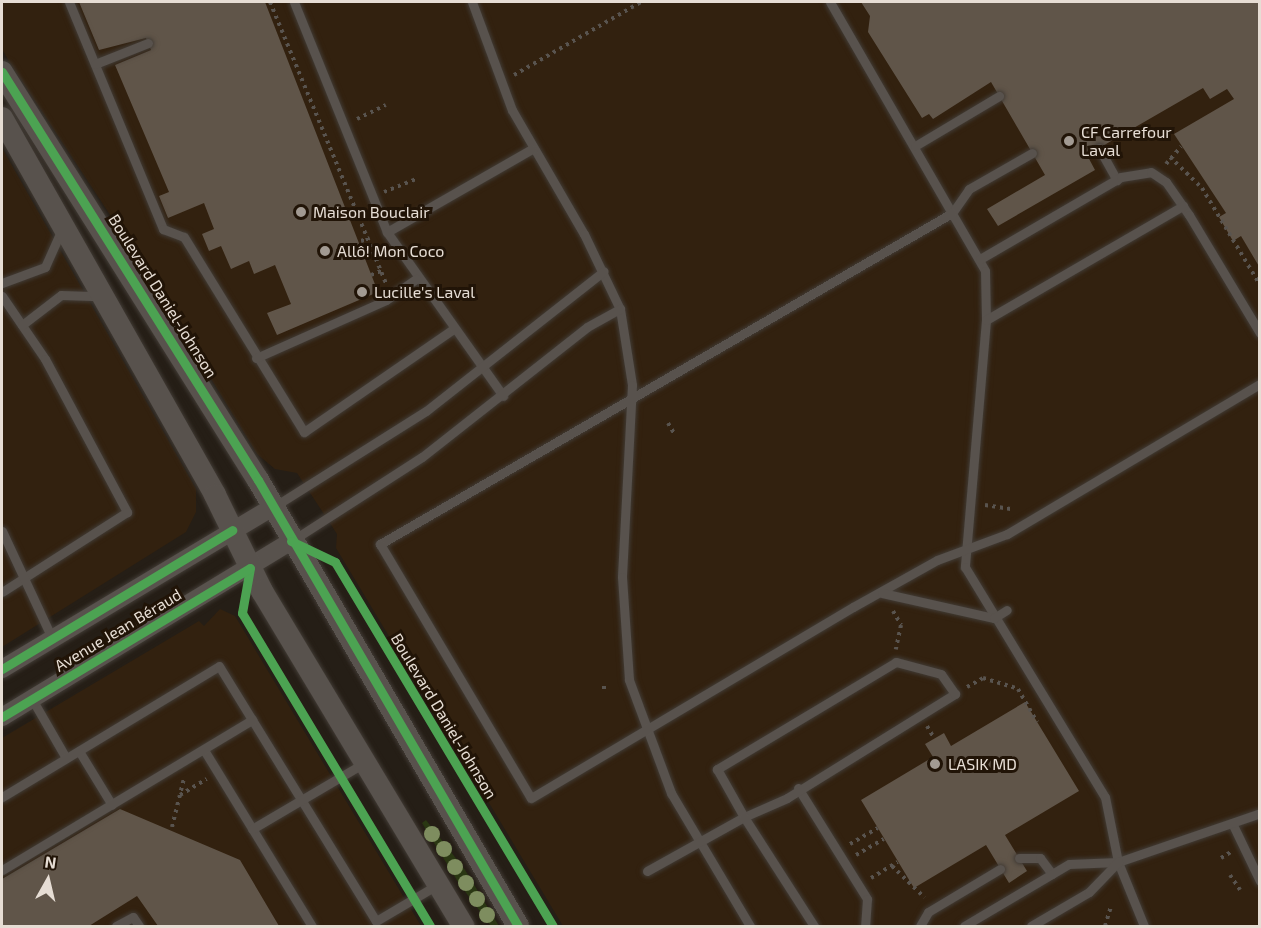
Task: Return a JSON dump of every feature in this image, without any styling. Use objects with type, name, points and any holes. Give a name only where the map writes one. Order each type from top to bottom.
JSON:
[{"type":"street","name":"Boulevard Daniel-Johnson","points":[[2,72],[273,507],[518,927]]},
{"type":"street","points":[[2,118],[232,530],[250,568],[463,927]]},
{"type":"street","name":"Avenue Jean Béraud","points":[[2,669],[273,507]]},
{"type":"street","name":"Avenue Jean Béraud","points":[[2,717],[291,541]]},
{"type":"lane","points":[[69,2],[163,229],[184,237],[256,358],[304,432],[452,330]]},
{"type":"lane","points":[[294,2],[387,232],[416,279],[452,330],[503,396]]},
{"type":"lane","points":[[472,2],[500,83],[532,149],[604,271],[620,309],[632,395],[623,614],[629,680],[645,731],[700,844],[750,927]]},
{"type":"lane","points":[[830,2],[980,259],[988,286],[963,550],[968,575],[1105,797],[1118,862],[1144,927]]},
{"type":"lane","points":[[95,64],[148,43]]},
{"type":"lane","points":[[915,146],[999,96]]},
{"type":"lane","points":[[1100,148],[1117,180]]},
{"type":"lane","points":[[387,232],[532,149]]},
{"type":"lane","points":[[1032,153],[969,189],[952,213],[632,395],[380,544],[531,798],[882,593],[963,550],[1007,534],[1260,384]]},
{"type":"lane","points":[[980,259],[1117,180],[1137,171],[1151,172],[1183,206],[1260,333]]},
{"type":"lane","points":[[986,320],[1183,206]]},
{"type":"lane","points":[[2,283],[45,267],[62,229]]},
{"type":"lane","points":[[273,507],[369,450],[481,368],[576,288],[604,271]]},
{"type":"lane","points":[[256,358],[386,300],[416,279]]},
{"type":"lane","points":[[22,325],[61,295],[100,296]]},
{"type":"lane","points":[[2,296],[5,306],[22,325],[127,512],[2,592]]},
{"type":"lane","points":[[291,541],[412,464],[503,396],[587,327],[620,309]]},
{"type":"lane","points":[[2,531],[52,638]]},
{"type":"lane","points":[[882,593],[993,618],[1007,610]]},
{"type":"lane","points":[[647,871],[700,844],[744,817],[762,812],[955,694],[946,677],[896,662],[717,769],[744,817],[814,927]]},
{"type":"lane","points":[[2,797],[219,666],[302,800],[371,924],[438,885]]},
{"type":"lane","points":[[32,699],[66,758]]},
{"type":"lane","points":[[2,870],[252,720]]},
{"type":"lane","points":[[204,750],[312,927]]},
{"type":"lane","points":[[79,751],[112,805]]},
{"type":"lane","points":[[252,829],[365,763]]},
{"type":"lane","points":[[798,788],[867,899],[864,927]]},
{"type":"lane","points":[[964,927],[1069,864],[1118,862],[1233,825],[1260,813]]},
{"type":"lane","points":[[1233,825],[1260,881]]},
{"type":"lane","points":[[1018,858],[1040,858],[1052,874]]},
{"type":"lane","points":[[1031,927],[1089,892],[1118,862]]},
{"type":"lane","points":[[920,927],[928,912],[1000,869]]},
{"type":"lane","points":[[116,927],[133,916],[139,927]]},
{"type":"path","points":[[270,2],[281,36],[306,90],[388,288]]},
{"type":"path","points":[[500,83],[641,2]]},
{"type":"path","points":[[301,91],[306,90]]},
{"type":"path","points":[[1166,164],[1181,147]]},
{"type":"path","points":[[1170,157],[1206,194],[1260,285]]},
{"type":"path","points":[[1197,199],[1206,194]]},
{"type":"path","points":[[343,196],[350,195]]},
{"type":"path","points":[[361,241],[368,239]]},
{"type":"path","points":[[1225,248],[1234,243]]},
{"type":"path","points":[[371,274],[381,271]]},
{"type":"path","points":[[668,423],[675,435]]},
{"type":"path","points":[[985,505],[1011,509]]},
{"type":"path","points":[[896,647],[901,625]]},
{"type":"path","points":[[983,678],[1018,689],[1037,722]]},
{"type":"path","points":[[172,827],[184,781]]},
{"type":"path","points":[[180,795],[193,788]]},
{"type":"path","points":[[864,836],[878,828]]},
{"type":"path","points":[[870,847],[884,839]]},
{"type":"path","points":[[867,880],[898,862]]},
{"type":"path","points":[[892,866],[927,899]]},
{"type":"path","points":[[1230,874],[1240,890]]},
{"type":"path","points":[[1105,927],[1111,906]]},
{"type":"shaded area","points":[[2,2],[1259,2],[1259,926],[563,926],[336,548],[337,534],[297,473],[275,469],[257,454],[122,233],[10,63],[2,49]]},
{"type":"shaded area","points":[[2,148],[196,489],[196,512],[186,532],[2,647]]},
{"type":"shaded area","points":[[220,609],[235,616],[421,926],[2,926],[2,738],[199,621],[204,626]]},
{"type":"green space","points":[[426,820],[465,870],[499,926],[491,926],[458,882],[422,823]]},
{"type":"building","points":[[79,2],[265,2],[378,292],[277,335],[267,313],[291,304],[275,265],[254,274],[249,261],[231,269],[221,246],[209,251],[202,234],[214,229],[204,203],[168,218],[159,196],[169,192],[115,65],[151,50],[146,38],[99,50]]},
{"type":"building","name":"CF Carrefour Laval","points":[[861,2],[1260,2],[1260,268],[1241,236],[1233,241],[1219,217],[1226,213],[1174,134],[1234,99],[1227,89],[1210,99],[1203,88],[1087,155],[1095,170],[998,226],[987,209],[1045,175],[991,82],[933,119],[929,114],[922,118],[868,32],[870,16]]},
{"type":"building","points":[[1025,702],[1079,791],[1005,835],[1027,871],[1009,883],[986,845],[914,888],[861,800],[933,757],[925,744],[944,733],[951,746]]},
{"type":"building","points":[[120,809],[240,860],[279,926],[158,926],[137,896],[89,926],[2,926],[2,879]]},
{"type":"cycle path","points":[[2,72],[258,480],[518,926]]},
{"type":"cycle path","points":[[2,669],[232,530]]},
{"type":"cycle path","points":[[291,541],[335,562],[553,926]]},
{"type":"cycle path","points":[[250,568],[242,613],[430,926]]},
{"type":"cycle path","points":[[2,717],[250,568]]},
{"type":"place","name":"CF Carrefour Laval","points":[[1069,141]]},
{"type":"place","name":"Maison Bouclair","points":[[301,212]]},
{"type":"place","name":"Allô! Mon Coco","points":[[325,251]]},
{"type":"place","name":"Lucille's Laval","points":[[362,292]]},
{"type":"place","name":"LASIK MD","points":[[935,764]]}]
